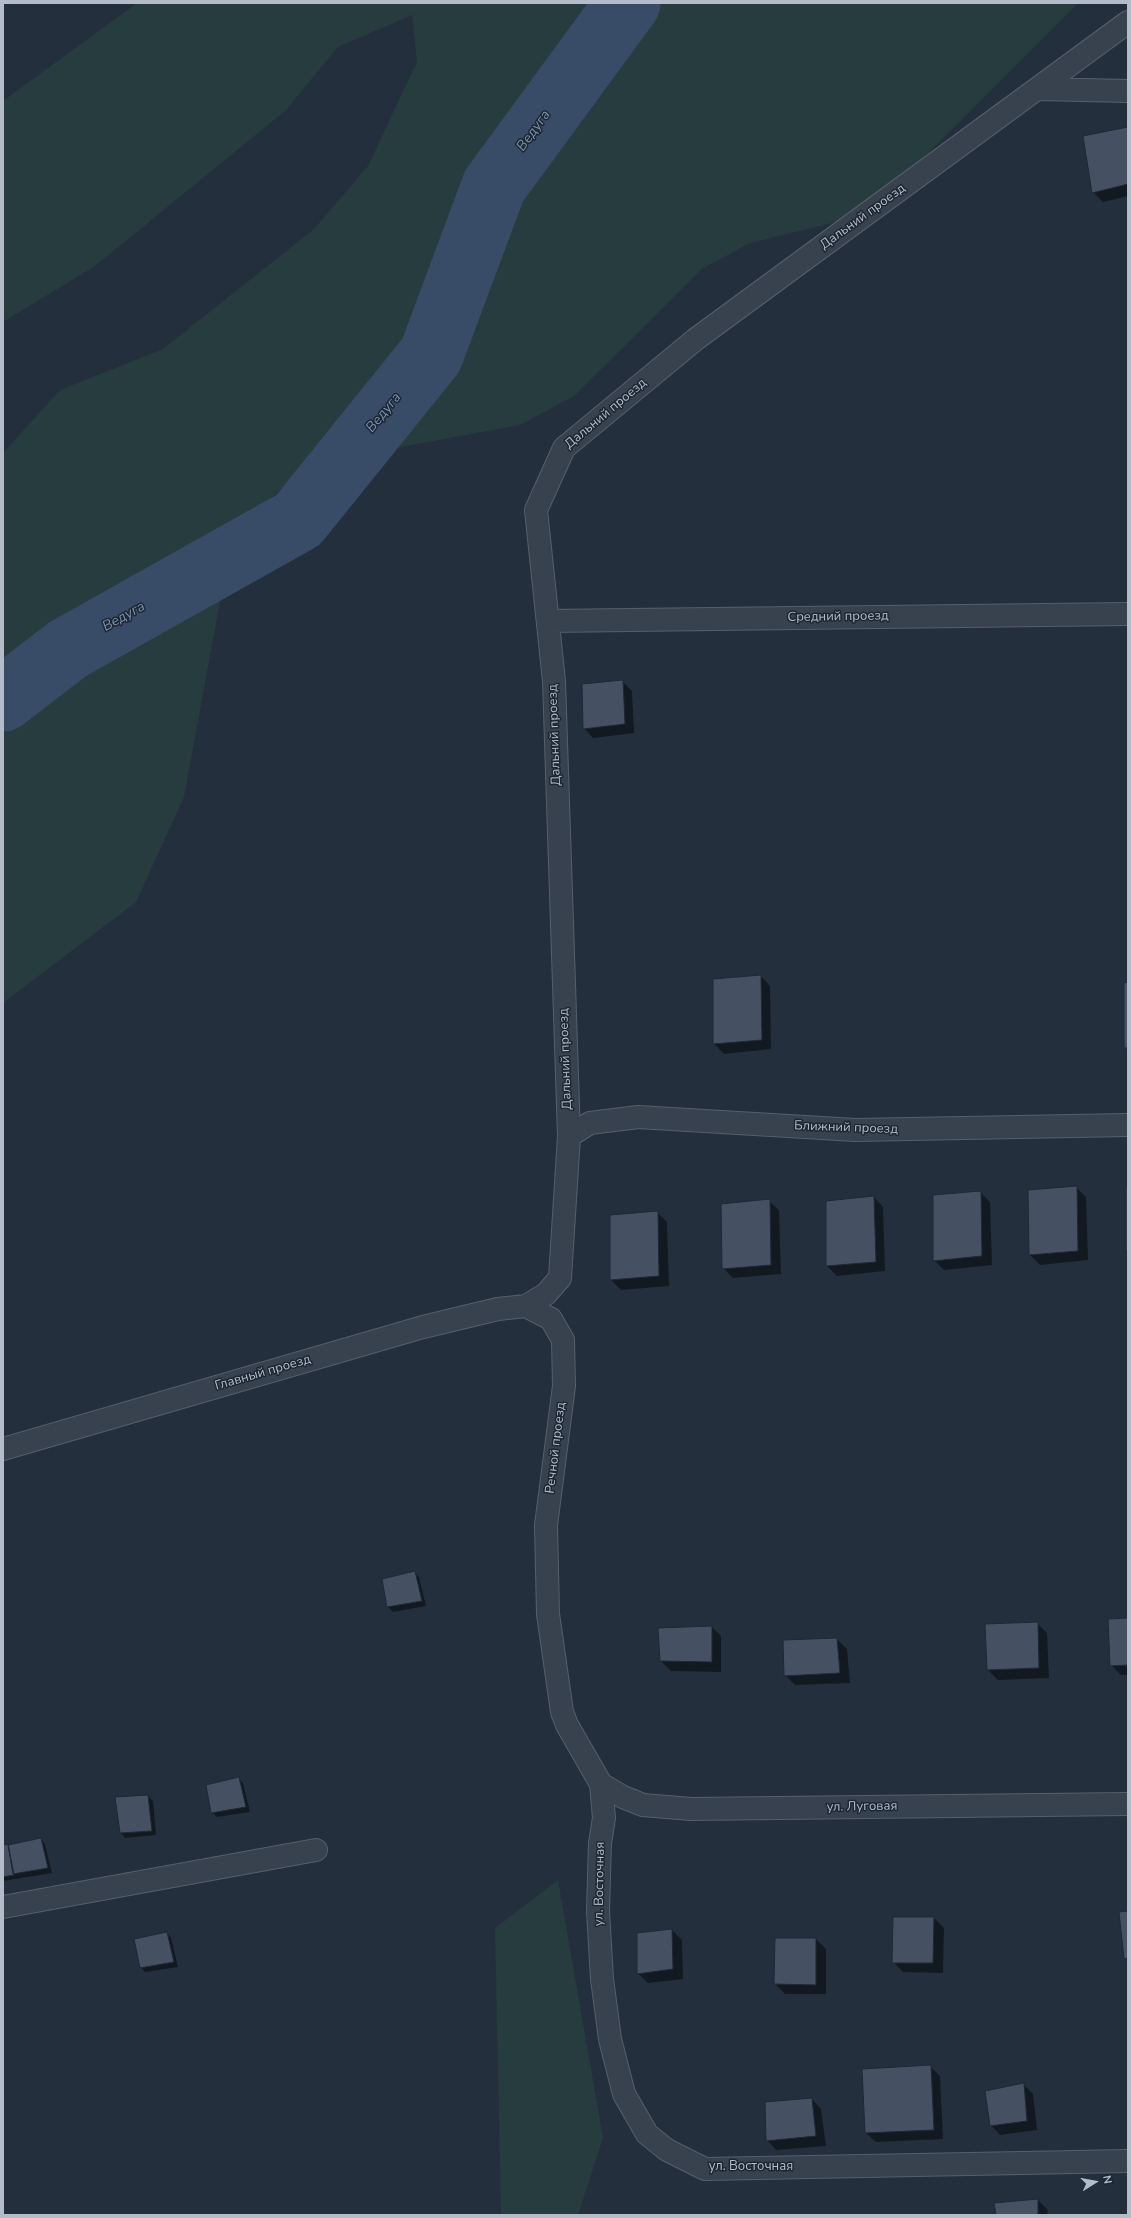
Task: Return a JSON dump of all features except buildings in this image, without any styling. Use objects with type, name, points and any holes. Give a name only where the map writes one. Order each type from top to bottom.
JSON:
[{"type":"street","name":"Дальний проезд","points":[[569,1136],[554,682],[536,510],[564,448],[696,339],[1128,22]]},
{"type":"street","points":[[1038,89],[1128,91]]},
{"type":"street","name":"Средний проезд","points":[[548,621],[1128,614]]},
{"type":"street","name":"Ближний проезд","points":[[569,1136],[590,1123],[638,1116],[855,1130],[1128,1125]]},
{"type":"street","points":[[526,1306],[546,1294],[560,1278],[569,1136]]},
{"type":"street","name":"Главный проезд","points":[[3,1449],[423,1326],[498,1309],[526,1306]]},
{"type":"street","name":"Речной проезд","points":[[526,1306],[551,1319],[563,1340],[564,1386],[546,1525],[548,1614],[562,1712],[566,1726],[600,1784]]},
{"type":"street","name":"ул. Луговая","points":[[600,1784],[623,1797],[643,1805],[691,1809],[1128,1804]]},
{"type":"street","name":"ул. Восточная","points":[[600,1784],[604,1818],[600,1844],[598,1911],[602,1979],[610,2039],[624,2094],[647,2134],[668,2150],[706,2169],[1085,2160],[1128,2161]]},
{"type":"street","points":[[3,1907],[316,1850]]},
{"type":"green space","points":[[137,3],[1078,3],[866,215],[750,243],[702,269],[574,396],[520,425],[352,456],[294,477],[250,517],[226,569],[184,797],[136,902],[3,1003],[3,453],[60,390],[163,349],[314,229],[368,166],[417,62],[412,15],[338,47],[285,111],[95,266],[3,322],[3,101]]},
{"type":"green space","points":[[558,1880],[603,2138],[578,2215],[501,2215],[495,1928]]},
{"type":"waterway","name":"Ведуга","points":[[3,699],[68,649],[298,520],[431,355],[494,186],[628,3]]}]
